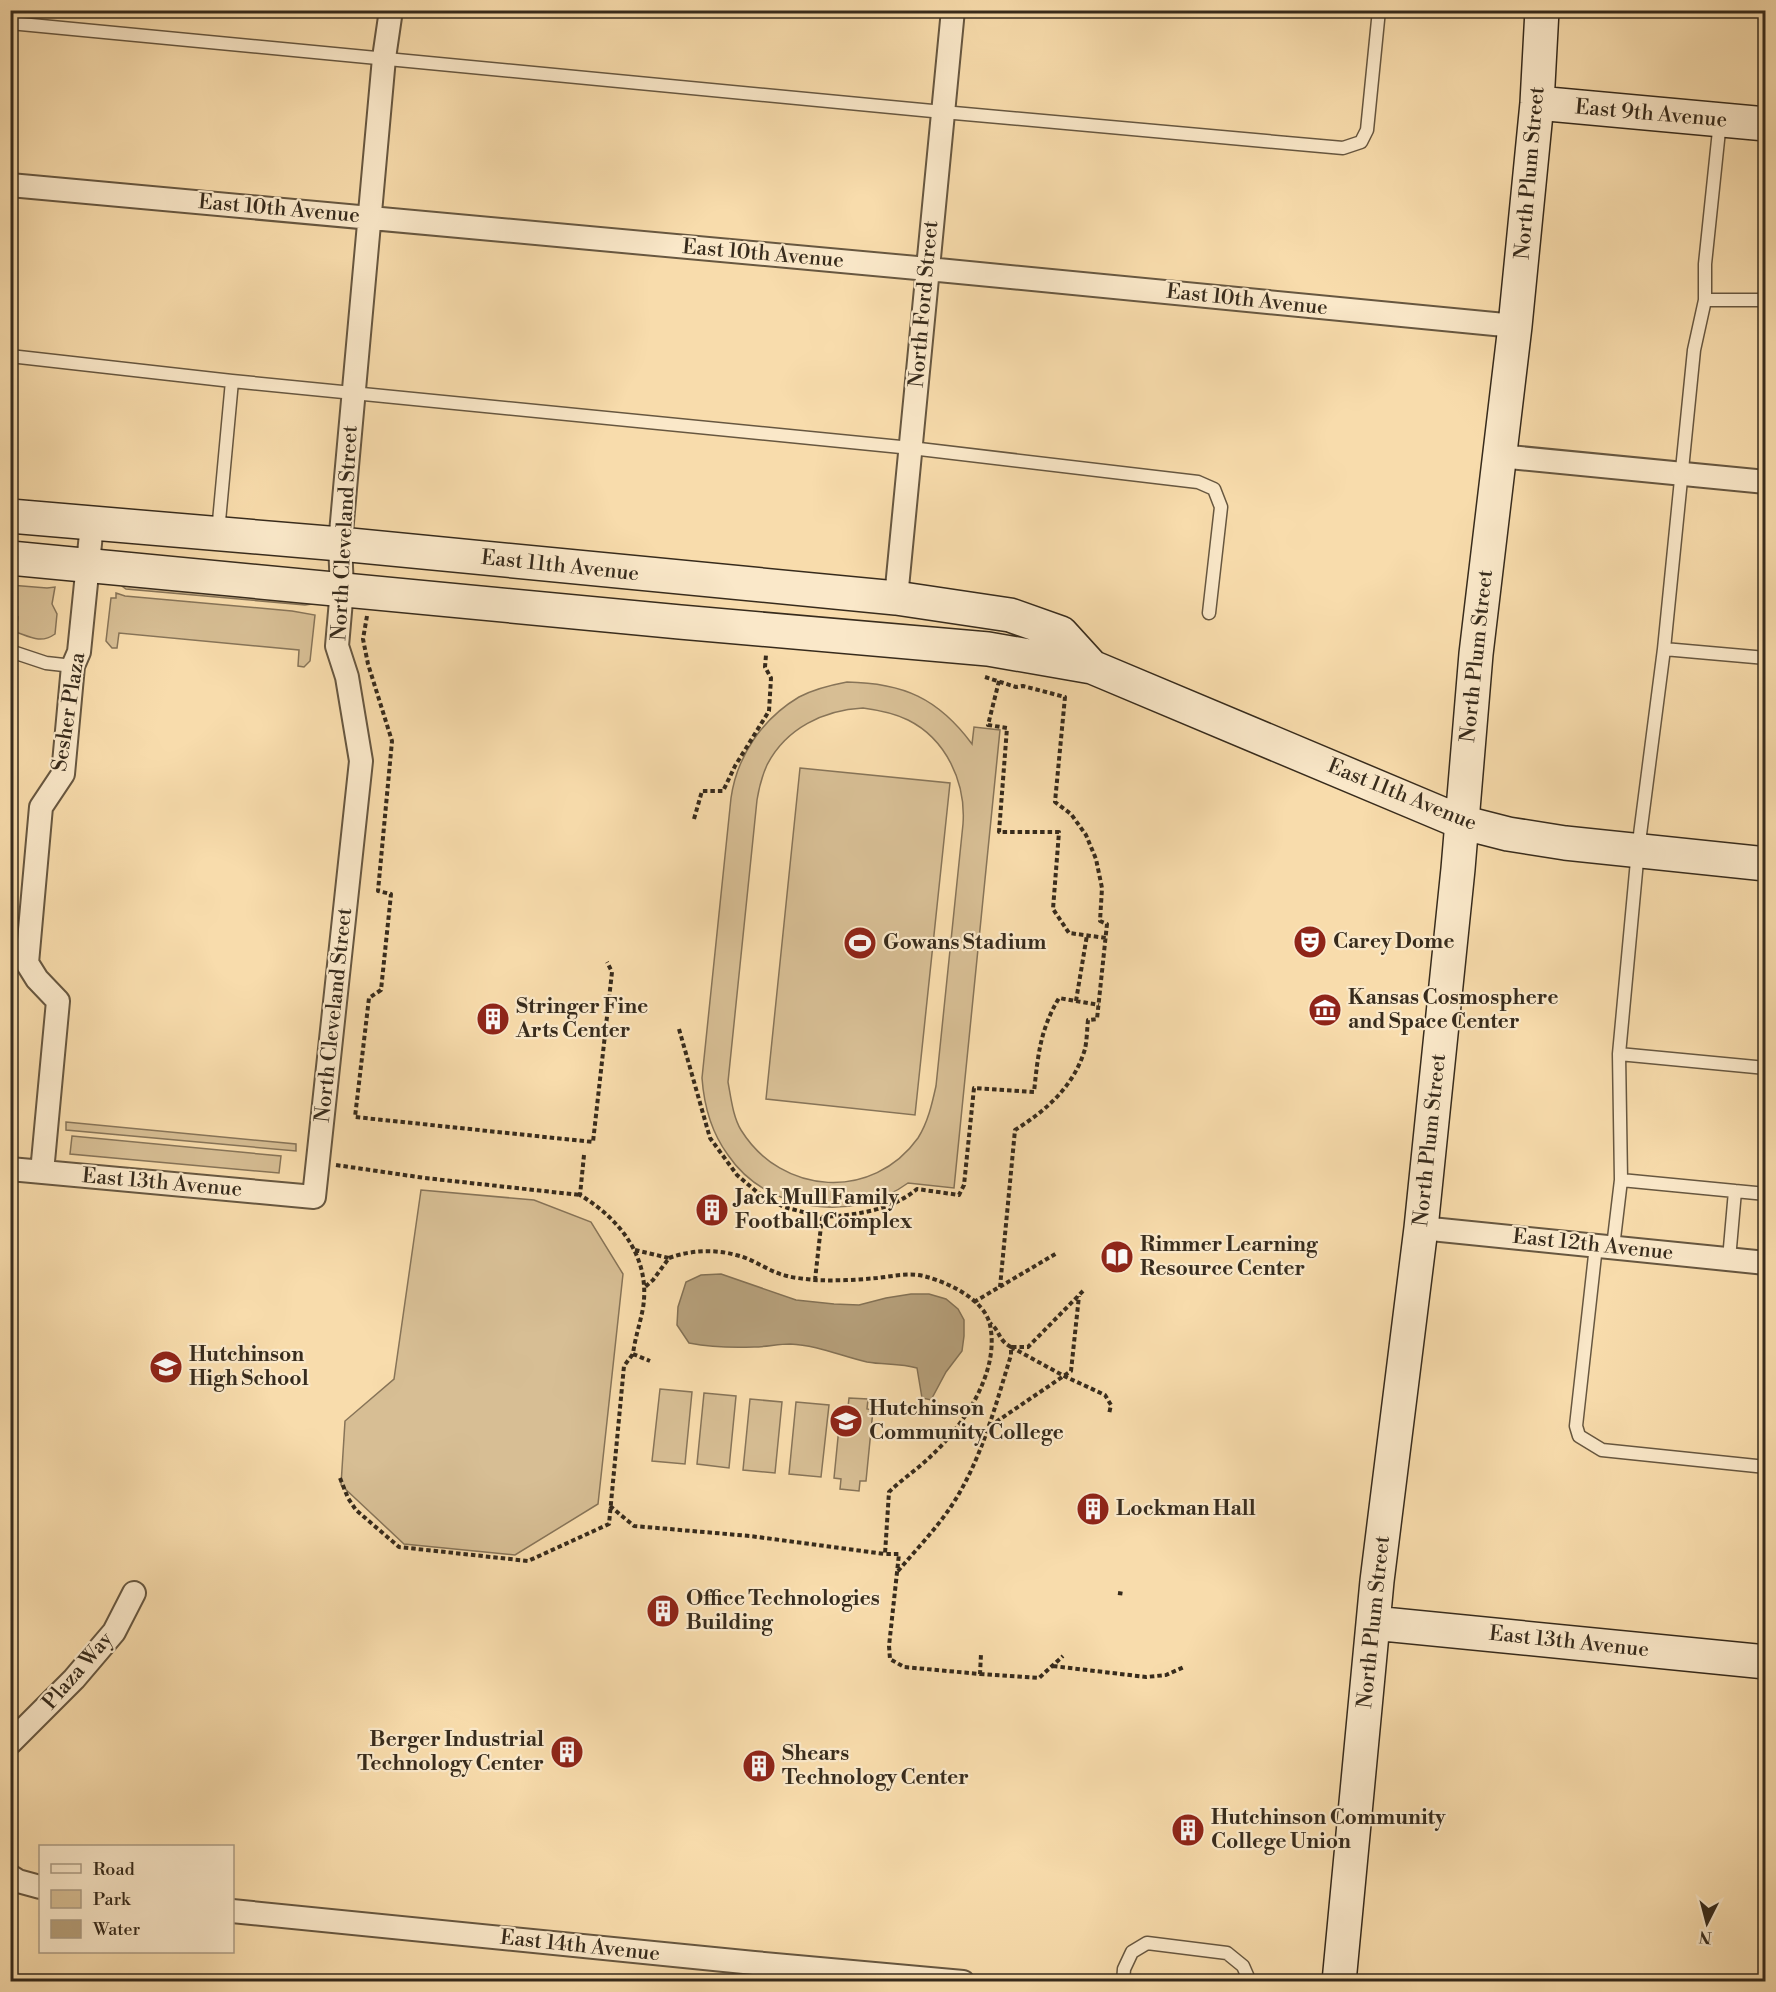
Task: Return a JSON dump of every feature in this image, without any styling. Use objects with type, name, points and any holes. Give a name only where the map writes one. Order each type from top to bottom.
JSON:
[{"type":"street","name":"North Cleveland Street","points":[[314,1197],[361,761],[347,677],[337,646],[342,589],[340,544],[390,10]]},
{"type":"street","name":"North Ford Street","points":[[897,598],[953,10]]},
{"type":"street","name":"North Plum Street","points":[[1339,1982],[1372,1623],[1421,1228],[1458,868],[1476,654],[1515,326],[1537,103],[1542,10]]},
{"type":"street","name":"East 9th Avenue","points":[[1537,103],[1766,124]]},
{"type":"street","name":"East 10th Avenue","points":[[10,185],[928,269],[1515,326]]},
{"type":"street","points":[[1499,456],[1766,482]]},
{"type":"street","name":"East 11th Avenue","points":[[10,516],[340,544],[897,598],[1010,615],[1061,633],[1092,667]]},
{"type":"street","name":"Sesher Plaza","points":[[42,1172],[58,1002],[37,979],[27,963],[41,807],[63,774],[73,666],[79,652],[92,524]]},
{"type":"street","name":"East 11th Avenue","points":[[10,558],[988,649],[1092,667],[1461,822],[1519,836],[1565,843],[1766,864]]},
{"type":"street","name":"East 13th Avenue","points":[[10,1169],[314,1197]]},
{"type":"street","name":"East 12th Avenue","points":[[1421,1228],[1766,1263]]},
{"type":"street","name":"Plaza Way","points":[[10,1743],[74,1679],[114,1632],[134,1593]]},
{"type":"street","name":"East 13th Avenue","points":[[1372,1623],[1766,1662]]},
{"type":"street","points":[[10,1876],[18,1881],[39,1887]]},
{"type":"street","name":"East 14th Avenue","points":[[234,1911],[753,1972],[963,1982]]},
{"type":"lane","points":[[10,23],[1343,148],[1361,142],[1366,130],[1379,10]]},
{"type":"lane","points":[[1720,120],[1705,264],[1705,300],[1694,350],[1664,649],[1638,850],[1619,1054],[1621,1180],[1604,1246],[1576,1426],[1579,1436],[1602,1450],[1766,1467]]},
{"type":"lane","points":[[1705,300],[1766,300]]},
{"type":"lane","points":[[10,356],[232,381],[911,448],[1198,482],[1214,489],[1221,507],[1209,613]]},
{"type":"lane","points":[[218,533],[232,381]]},
{"type":"lane","points":[[1664,649],[1766,658]]},
{"type":"lane","points":[[10,651],[46,663],[73,666]]},
{"type":"lane","points":[[1619,1054],[1766,1068]]},
{"type":"lane","points":[[1621,1180],[1766,1194]]},
{"type":"lane","points":[[1729,1259],[1735,1191]]},
{"type":"lane","points":[[1123,1982],[1124,1969],[1131,1952],[1147,1943],[1227,1953],[1243,1966],[1250,1982]]},
{"type":"path","points":[[364,614],[367,615],[363,639],[368,664],[392,741],[378,891],[391,894],[381,990],[369,998],[355,1117],[593,1142],[612,972],[607,962]]},
{"type":"path","points":[[694,819],[702,791],[723,791],[735,766],[769,711],[771,678],[765,667],[766,654],[755,653]]},
{"type":"path","points":[[980,676],[1016,687],[1023,686],[1065,697],[1055,802],[1071,814],[1086,835],[1096,858],[1102,888],[1100,921],[1107,924],[1098,1019],[1088,1020],[1085,1048],[1074,1072],[1053,1103],[1015,1130],[1000,1287]]},
{"type":"path","points":[[999,681],[988,725],[1007,728],[999,832],[1059,832],[1053,909],[1069,933],[1106,938]]},
{"type":"path","points":[[1076,1001],[1087,935]]},
{"type":"path","points":[[679,1029],[710,1138],[737,1175],[757,1192],[784,1207],[822,1216],[856,1215],[909,1196],[917,1189],[959,1195],[964,1185],[974,1088],[1034,1092],[1040,1040],[1049,1014],[1059,998],[1099,1005]]},
{"type":"path","points":[[580,1195],[584,1155]]},
{"type":"path","points":[[318,1163],[424,1178],[580,1195],[597,1205],[625,1233],[635,1250],[644,1288],[643,1308],[633,1354],[624,1366],[609,1524],[528,1561],[399,1547],[356,1510],[340,1478]]},
{"type":"path","points":[[815,1280],[822,1216]]},
{"type":"path","points":[[635,1250],[669,1258]]},
{"type":"path","points":[[644,1288],[669,1258],[685,1252],[729,1253],[757,1262],[785,1276],[815,1280],[926,1276],[959,1291],[974,1302],[996,1328],[1001,1341],[1064,1376],[1105,1395],[1111,1405],[1109,1414]]},
{"type":"path","points":[[974,1302],[1057,1253]]},
{"type":"path","points":[[1011,1347],[1028,1347],[1083,1291]]},
{"type":"path","points":[[989,1427],[1071,1371],[1079,1296]]},
{"type":"path","points":[[885,1554],[889,1492],[931,1456],[964,1419],[988,1370],[992,1349],[990,1323]]},
{"type":"path","points":[[897,1572],[950,1507],[977,1457],[989,1427],[1011,1355],[1011,1347]]},
{"type":"path","points":[[633,1354],[650,1360]]},
{"type":"path","points":[[610,1506],[634,1526],[750,1536],[899,1554],[889,1646],[890,1659],[904,1667],[1040,1678],[1063,1656]]},
{"type":"path","points":[[1118,1593],[1125,1594]]},
{"type":"path","points":[[980,1674],[981,1653]]},
{"type":"path","points":[[1053,1666],[1146,1677],[1166,1675],[1184,1667]]},
{"type":"green space","points":[[122,583],[308,600],[312,604],[126,589]]},
{"type":"green space","points":[[10,585],[55,587],[52,604],[57,614],[55,634],[40,639],[16,632],[18,617],[11,616]]},
{"type":"green space","points":[[116,593],[125,596],[315,615],[310,661],[304,667],[298,666],[299,650],[119,633],[117,648],[112,648],[106,641],[111,598],[116,598]]},
{"type":"green space","points":[[847,682],[885,686],[918,696],[946,715],[972,744],[974,727],[1000,730],[954,1188],[908,1183],[886,1196],[863,1204],[838,1207],[812,1206],[788,1200],[765,1189],[745,1174],[728,1155],[713,1128],[702,1078],[731,798],[739,768],[753,740],[786,706],[811,692]],"holes":[[[863,708],[908,720],[933,738],[951,763],[957,778],[963,808],[963,824],[936,1086],[927,1119],[918,1138],[899,1158],[877,1173],[853,1181],[828,1182],[803,1178],[780,1168],[759,1152],[738,1125],[728,1082],[757,800],[764,773],[775,752],[795,731],[820,717]]]},
{"type":"green space","points":[[800,768],[950,783],[915,1115],[766,1099]]},
{"type":"green space","points":[[66,1122],[296,1144],[296,1151],[66,1130]]},
{"type":"green space","points":[[72,1136],[281,1156],[279,1173],[70,1154]]},
{"type":"green space","points":[[421,1190],[534,1200],[591,1222],[623,1274],[598,1504],[515,1555],[404,1544],[341,1485],[345,1421],[394,1379]]},
{"type":"green space","points":[[660,1389],[692,1392],[685,1464],[652,1461]]},
{"type":"green space","points":[[704,1393],[736,1396],[729,1468],[697,1464]]},
{"type":"green space","points":[[849,1398],[868,1399],[867,1409],[873,1410],[866,1481],[860,1481],[859,1491],[840,1489],[841,1479],[834,1478],[841,1407],[848,1407]]},
{"type":"green space","points":[[750,1399],[782,1402],[775,1473],[743,1470]]},
{"type":"green space","points":[[796,1402],[829,1405],[821,1477],[789,1474]]},
{"type":"water","points":[[721,1274],[796,1300],[859,1305],[911,1294],[929,1294],[946,1299],[958,1309],[964,1320],[962,1351],[946,1372],[931,1400],[922,1398],[917,1368],[911,1366],[867,1362],[800,1345],[729,1347],[689,1343],[677,1325],[678,1307],[686,1282],[701,1275]]},
{"type":"place","name":"Carey Dome","points":[[1310,942]]},
{"type":"place","name":"Gowans Stadium","points":[[860,943]]},
{"type":"place","name":"Kansas Cosmosphere and Space Center","points":[[1325,1010]]},
{"type":"place","name":"Stringer Fine Arts Center","points":[[493,1019]]},
{"type":"place","name":"Jack Mull Family Football Complex","points":[[712,1210]]},
{"type":"place","name":"Rimmer Learning Resource Center","points":[[1117,1257]]},
{"type":"place","name":"Hutchinson High School","points":[[166,1367]]},
{"type":"place","name":"Hutchinson Community College","points":[[846,1421]]},
{"type":"place","name":"Lockman Hall","points":[[1093,1509]]},
{"type":"place","name":"Office Technologies Building","points":[[663,1611]]},
{"type":"place","name":"Berger Industrial Technology Center","points":[[567,1752]]},
{"type":"place","name":"Shears Technology Center","points":[[759,1766]]},
{"type":"place","name":"Hutchinson Community College Union","points":[[1188,1830]]}]
